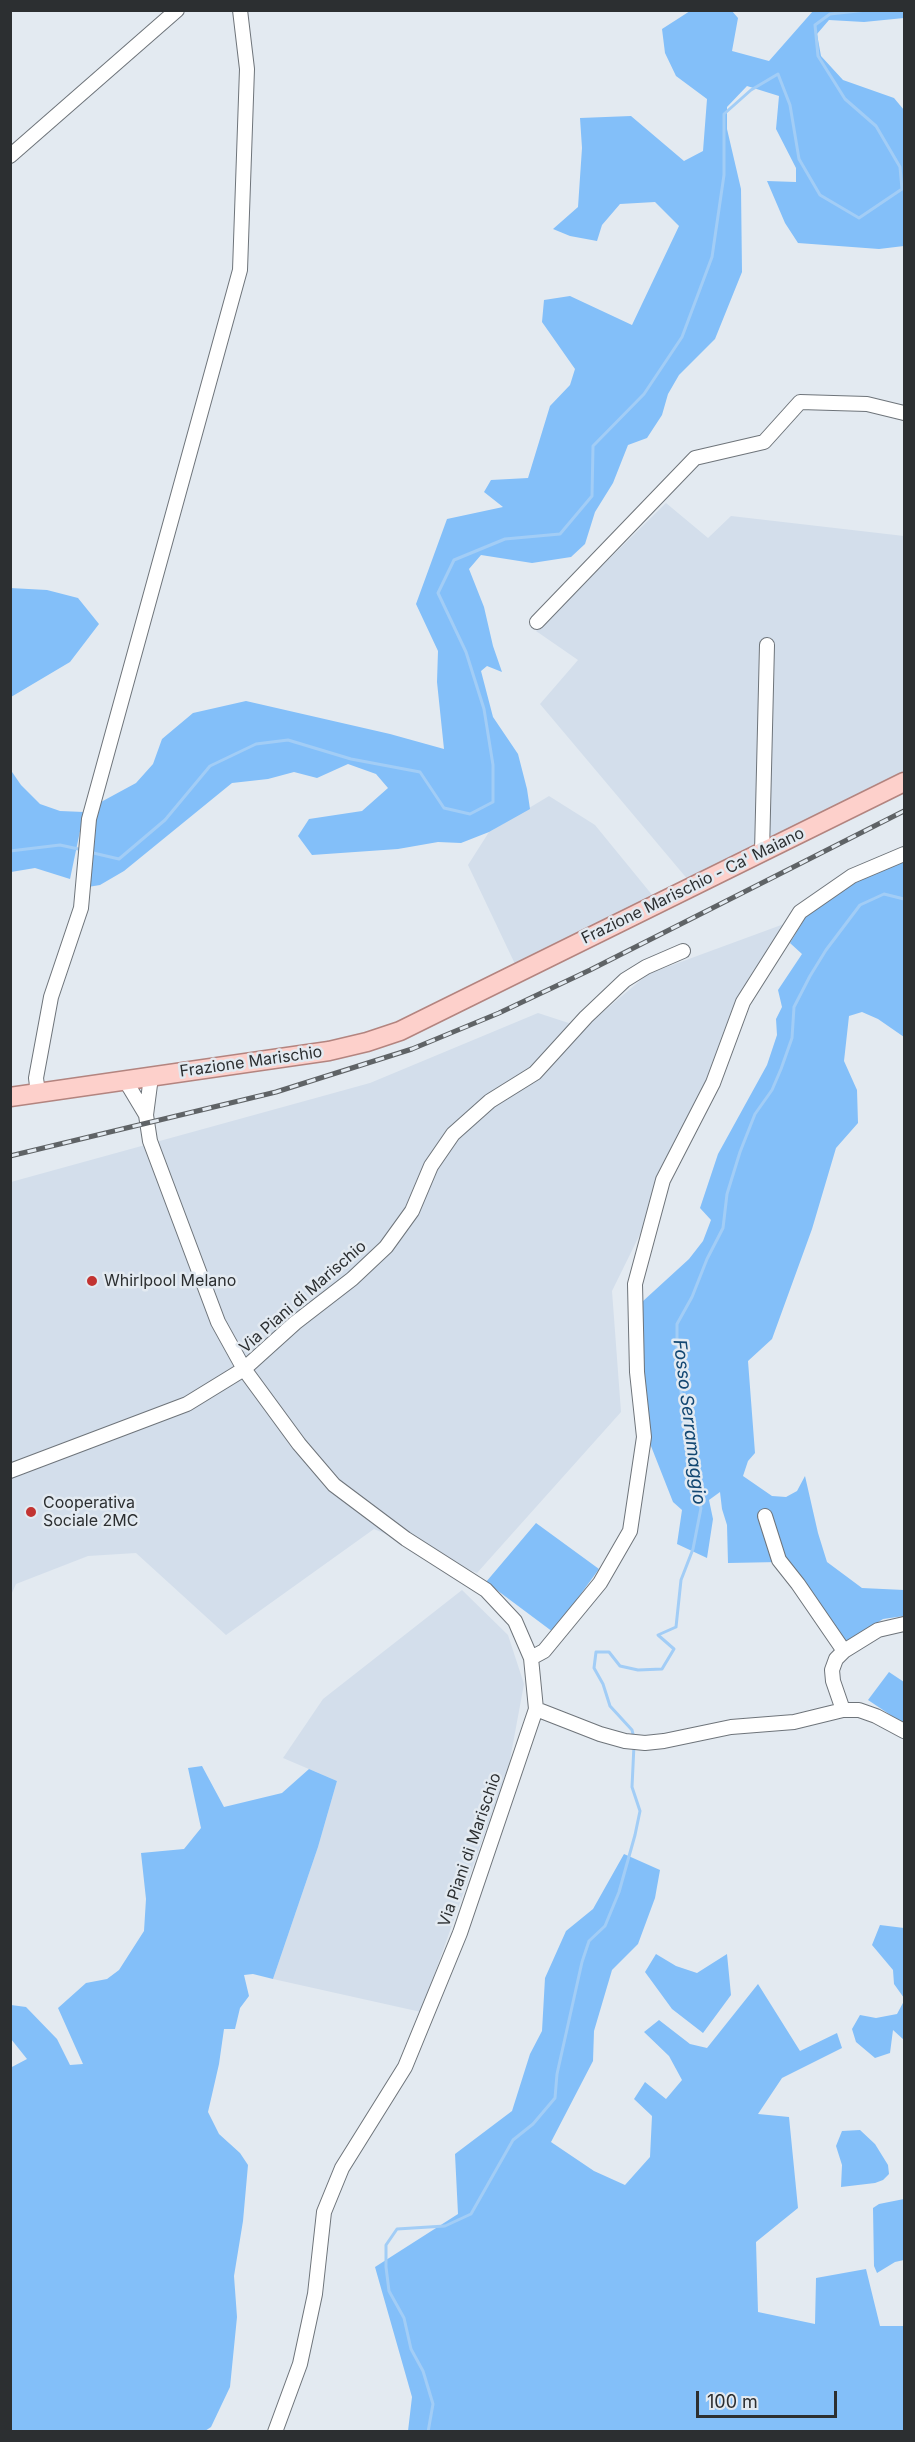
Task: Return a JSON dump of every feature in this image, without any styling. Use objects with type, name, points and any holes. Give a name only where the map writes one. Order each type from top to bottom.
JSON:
[{"type":"main road","name":"Frazione Marischio - Ca' Maiano","points":[[481,991],[904,782]]},
{"type":"main road","name":"Frazione Marischio","points":[[10,1097],[329,1051],[400,1031],[481,991]]},
{"type":"street","points":[[10,156],[177,10]]},
{"type":"street","points":[[38,1094],[36,1078],[51,997],[81,908],[87,832],[240,270],[248,69],[240,10]]},
{"type":"street","points":[[537,622],[695,458],[764,442],[800,402],[867,404],[904,413]]},
{"type":"street","points":[[762,852],[767,645]]},
{"type":"street","points":[[531,1658],[544,1651],[600,1583],[630,1531],[644,1437],[637,1372],[635,1284],[663,1180],[713,1083],[743,1002],[800,912],[852,876],[904,854]]},
{"type":"street","name":"Via Piani di Marischio","points":[[10,1471],[187,1404],[244,1369],[295,1323],[352,1279],[386,1247],[412,1211],[431,1166],[453,1134],[490,1101],[535,1073],[585,1017],[625,980],[646,967],[683,951]]},
{"type":"street","points":[[146,1115],[151,1077]]},
{"type":"street","points":[[125,1080],[146,1115]]},
{"type":"street","name":"Via Piani di Marischio","points":[[146,1115],[150,1141],[218,1322],[244,1369],[299,1444],[334,1485],[406,1539],[486,1590],[515,1621],[531,1658],[536,1709],[460,1933],[405,2067],[342,2168],[324,2212],[315,2294],[300,2364],[274,2432]]},
{"type":"street","points":[[765,1515],[779,1560],[844,1651]]},
{"type":"street","points":[[843,1710],[833,1681],[832,1670],[836,1659],[844,1651],[879,1630],[904,1624]]},
{"type":"street","points":[[536,1709],[600,1734],[624,1741],[645,1743],[732,1727],[794,1722],[843,1710],[859,1710],[904,1731]]},
{"type":"shaded area","points":[[690,11],[732,11],[738,18],[732,51],[769,61],[813,11],[904,11],[904,18],[864,22],[829,20],[817,34],[821,56],[843,80],[894,98],[904,110],[904,246],[879,249],[798,243],[785,223],[767,181],[796,182],[796,168],[776,129],[779,96],[747,86],[727,107],[727,129],[741,189],[742,272],[715,339],[679,375],[668,394],[662,415],[647,438],[628,445],[613,483],[595,512],[585,544],[571,557],[532,563],[481,555],[469,569],[484,607],[502,672],[487,666],[481,671],[493,717],[518,754],[530,809],[489,832],[461,843],[438,842],[398,849],[312,855],[298,836],[309,819],[362,811],[388,788],[376,774],[348,764],[317,778],[294,772],[268,779],[232,783],[124,871],[100,885],[88,887],[94,827],[101,802],[136,783],[153,764],[162,739],[193,713],[246,701],[390,734],[444,749],[437,682],[438,651],[416,604],[447,519],[503,507],[484,492],[491,480],[528,478],[550,406],[570,385],[575,369],[542,322],[544,300],[570,296],[632,325],[679,226],[655,202],[620,204],[602,225],[597,241],[570,236],[553,229],[578,207],[582,148],[580,118],[631,116],[684,161],[703,151],[707,99],[676,76],[665,53],[662,29]]},
{"type":"shaded area","points":[[666,503],[708,538],[731,516],[904,536],[904,772],[689,881],[540,704],[578,660],[536,631]]},
{"type":"shaded area","points":[[10,588],[47,590],[78,598],[99,624],[70,662],[11,697]]},
{"type":"shaded area","points":[[10,769],[21,785],[40,804],[60,811],[84,812],[70,879],[35,868],[11,872]]},
{"type":"shaded area","points":[[549,796],[595,825],[653,896],[515,964],[468,865],[489,832]]},
{"type":"shaded area","points":[[904,860],[904,1037],[878,1019],[862,1012],[849,1016],[844,1061],[857,1090],[858,1123],[836,1148],[812,1229],[772,1339],[748,1361],[755,1453],[748,1461],[743,1476],[772,1496],[786,1497],[797,1491],[805,1476],[827,1562],[862,1588],[904,1590],[904,1616],[883,1619],[842,1645],[779,1562],[728,1563],[727,1525],[720,1492],[709,1500],[713,1519],[707,1558],[677,1544],[682,1510],[673,1502],[649,1441],[644,1396],[642,1302],[689,1259],[703,1241],[711,1220],[700,1208],[718,1154],[767,1065],[777,1035],[776,1019],[782,1007],[778,990],[802,954],[790,943],[808,913],[842,885]]},
{"type":"shaded area","points":[[784,924],[749,978],[676,1161],[612,1291],[621,1412],[477,1573],[374,1529],[226,1635],[136,1553],[88,1556],[16,1584],[11,1595],[11,1182],[370,1083],[538,1013],[584,1028],[648,974]]},
{"type":"shaded area","points":[[536,1523],[599,1569],[553,1632],[486,1582]]},
{"type":"shaded area","points":[[462,1590],[508,1635],[524,1684],[509,1765],[421,2012],[273,1979],[318,1847],[337,1781],[283,1758],[323,1699]]},
{"type":"shaded area","points":[[889,1672],[904,1682],[904,1724],[868,1700]]},
{"type":"shaded area","points":[[202,1766],[224,1807],[282,1793],[309,1769],[337,1781],[318,1847],[273,1979],[253,1974],[244,1975],[249,1996],[240,2008],[235,2029],[224,2029],[208,2112],[219,2134],[240,2153],[248,2165],[243,2221],[234,2276],[237,2317],[230,2387],[211,2427],[205,2431],[11,2431],[10,2068],[27,2059],[11,2039],[11,2005],[26,2007],[57,2039],[70,2065],[83,2064],[58,2008],[86,1983],[107,1979],[119,1970],[144,1931],[146,1899],[141,1853],[184,1849],[201,1828],[188,1768]]},
{"type":"shaded area","points":[[624,1854],[660,1870],[655,1898],[638,1944],[612,1970],[594,2031],[593,2061],[551,2142],[594,2171],[625,2185],[650,2157],[652,2116],[634,2099],[645,2082],[666,2099],[682,2080],[669,2056],[644,2032],[659,2020],[690,2044],[707,2048],[758,1984],[800,2051],[837,2033],[842,2048],[782,2078],[758,2114],[789,2117],[798,2208],[756,2242],[758,2312],[815,2324],[816,2278],[866,2269],[880,2326],[904,2326],[904,2431],[408,2431],[412,2397],[375,2267],[458,2214],[455,2154],[512,2111],[530,2054],[542,2031],[545,1978],[566,1931],[593,1909]]},
{"type":"shaded area","points":[[880,1925],[904,1928],[904,1998],[894,1984],[893,1970],[872,1945]]},
{"type":"shaded area","points":[[656,1954],[676,1966],[697,1973],[727,1954],[731,1995],[703,2033],[672,2009],[645,1972]]},
{"type":"shaded area","points":[[904,2001],[904,2040],[893,2030],[890,2053],[875,2058],[856,2042],[852,2029],[860,2015],[876,2018],[897,2014]]},
{"type":"shaded area","points":[[860,2130],[875,2144],[888,2165],[889,2174],[883,2180],[875,2183],[841,2187],[842,2165],[836,2146],[842,2131]]},
{"type":"shaded area","points":[[904,2199],[904,2260],[895,2262],[877,2273],[874,2266],[873,2208],[879,2204]]},
{"type":"waterway","points":[[89,852],[119,859],[165,820],[210,766],[256,744],[288,740],[351,759],[420,772],[444,808],[470,814],[493,802],[493,765],[484,709],[466,652],[438,593],[454,560],[505,539],[560,534],[592,496],[593,446],[644,394],[682,337],[712,257],[724,175],[724,114],[751,90],[778,74],[790,105],[799,159],[820,195],[859,218],[902,189],[900,167],[876,126],[845,99],[818,56],[815,25],[830,14],[867,10]]},
{"type":"waterway","points":[[10,851],[60,845],[83,850]]},
{"type":"waterway","name":"Fosso Serramaggio","points":[[634,1738],[632,1730],[610,1706],[603,1684],[594,1668],[596,1652],[609,1652],[620,1666],[638,1670],[662,1669],[674,1649],[658,1635],[676,1627],[681,1580],[693,1549],[701,1508],[691,1475],[677,1358],[677,1324],[692,1297],[707,1259],[723,1228],[727,1194],[740,1152],[755,1114],[772,1090],[781,1069],[792,1038],[794,1007],[810,976],[826,950],[860,905],[884,894],[904,899]]},
{"type":"waterway","name":"Fosso Serramaggio","points":[[428,2432],[433,2404],[423,2371],[411,2349],[404,2318],[389,2291],[386,2245],[397,2229],[445,2226],[471,2214],[513,2140],[533,2124],[555,2098],[557,2074],[582,1962],[589,1941],[605,1926],[619,1892],[635,1835],[640,1811],[632,1787],[634,1745]]},
{"type":"railway","points":[[10,1156],[276,1092],[412,1049],[499,1013],[590,970],[904,811]]},
{"type":"place","name":"Whirlpool Melano","points":[[92,1281]]},
{"type":"place","name":"Cooperativa Sociale 2MC","points":[[31,1512]]}]
